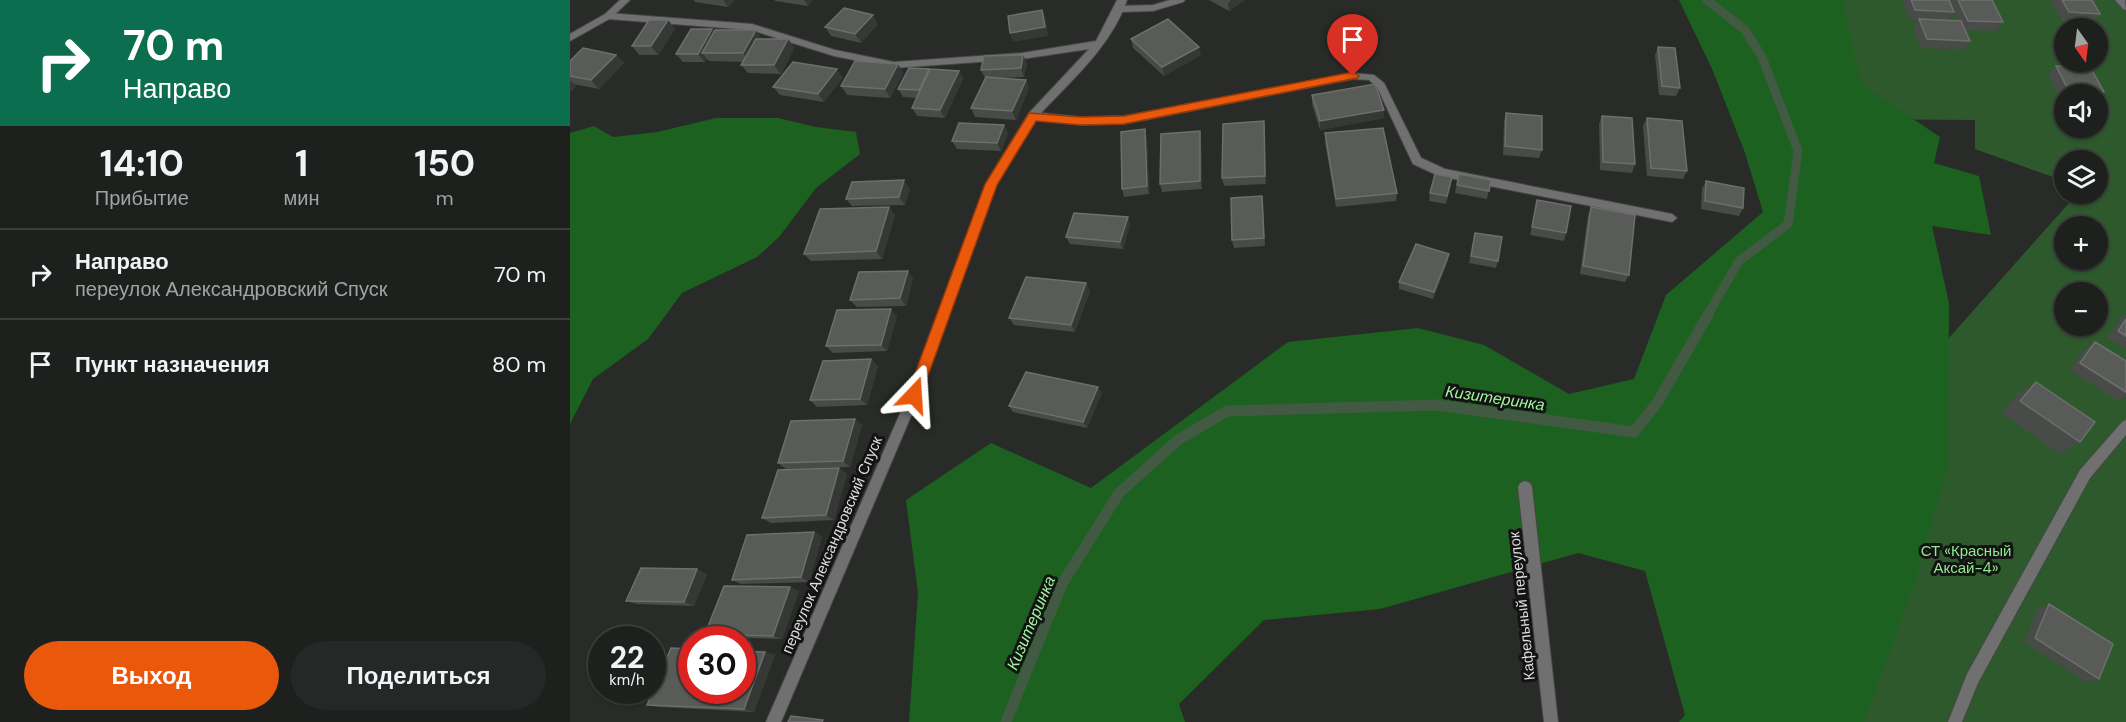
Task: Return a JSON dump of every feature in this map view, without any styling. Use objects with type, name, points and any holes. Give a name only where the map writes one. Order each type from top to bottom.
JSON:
[{"type":"street","points":[[570,38],[608,16],[624,0]]},
{"type":"street","points":[[1120,4],[1153,8],[1180,0]]},
{"type":"street","points":[[2120,0],[2126,7]]},
{"type":"street","name":"переулок Александровский Спуск","points":[[773,722],[914,395],[991,184],[1033,116],[1099,44],[1120,4]]},
{"type":"street","points":[[608,16],[752,27],[834,53],[894,65],[1022,56],[1099,44]]},
{"type":"street","points":[[1033,116],[1081,121],[1124,120],[1353,76],[1371,77],[1381,86],[1417,161],[1429,168],[1443,173],[1672,218]]},
{"type":"street","points":[[1955,722],[1972,679],[2085,474],[2126,426]]},
{"type":"street","name":"Кафельный переулок","points":[[1525,487],[1551,722]]},
{"type":"green space","points":[[1679,0],[1842,0],[1861,84],[1940,137],[1934,163],[1979,176],[1991,235],[1932,226],[1949,303],[1948,464],[1913,588],[1864,722],[1679,722],[1685,715],[1645,571],[1578,553],[1380,609],[1264,620],[1179,704],[1185,722],[909,722],[918,593],[906,500],[991,443],[1091,488],[1288,342],[1418,328],[1484,345],[1569,394],[1634,379],[1666,295],[1763,212],[1745,153],[1713,71]]},
{"type":"green space","name":"СТ «Красный Аксай-4»","points":[[1812,0],[2126,0],[2126,722],[1809,722],[1810,494],[2054,220],[2054,270],[2108,270],[2108,216],[2057,216],[2068,204],[2108,204],[2108,150],[2054,150],[2054,177],[1975,149],[1975,120],[1842,119]]},
{"type":"green space","points":[[716,118],[778,118],[816,127],[856,132],[860,154],[816,188],[779,237],[757,257],[682,293],[648,339],[593,379],[570,424],[570,133],[594,126],[613,137],[657,132]]},
{"type":"building","points":[[1911,0],[1949,0],[1954,12],[1915,10]]},
{"type":"building","points":[[1958,0],[1992,0],[2003,22],[1968,21]]},
{"type":"building","points":[[2062,0],[2092,0],[2100,14],[2069,12]]},
{"type":"building","points":[[844,8],[873,15],[855,34],[825,27]]},
{"type":"building","points":[[1042,10],[1045,27],[1010,33],[1008,16]]},
{"type":"building","points":[[1168,19],[1199,47],[1162,67],[1131,39]]},
{"type":"building","points":[[1919,19],[1961,21],[1970,41],[1927,39]]},
{"type":"building","points":[[649,20],[668,20],[651,46],[632,46]]},
{"type":"building","points":[[691,29],[712,29],[698,54],[676,54]]},
{"type":"building","points":[[715,30],[756,30],[743,53],[702,53]]},
{"type":"building","points":[[756,39],[788,39],[774,65],[741,65]]},
{"type":"building","points":[[1658,47],[1675,48],[1680,88],[1662,86]]},
{"type":"building","points":[[583,48],[616,55],[591,80],[570,76],[570,61]]},
{"type":"building","points":[[1023,55],[1021,68],[981,70],[984,56]]},
{"type":"building","points":[[855,61],[898,64],[885,89],[841,86]]},
{"type":"building","points":[[793,62],[837,69],[818,94],[773,87]]},
{"type":"building","points":[[909,68],[929,69],[919,90],[898,89]]},
{"type":"building","points":[[930,69],[959,71],[940,110],[912,108]]},
{"type":"building","points":[[2059,72],[2093,72],[2100,84],[2065,84]]},
{"type":"building","points":[[986,77],[1026,80],[1012,111],[971,108]]},
{"type":"building","points":[[1375,84],[1384,110],[1320,121],[1312,95]]},
{"type":"building","points":[[1506,113],[1542,116],[1542,150],[1505,146]]},
{"type":"building","points":[[1602,116],[1632,118],[1635,164],[1603,162]]},
{"type":"building","points":[[1647,118],[1682,121],[1687,171],[1651,168]]},
{"type":"building","points":[[1264,121],[1265,176],[1222,178],[1223,124]]},
{"type":"building","points":[[959,123],[1004,125],[997,143],[952,141]]},
{"type":"building","points":[[1383,128],[1397,193],[1336,199],[1325,133]]},
{"type":"building","points":[[1145,129],[1147,186],[1122,189],[1121,132]]},
{"type":"building","points":[[1200,131],[1200,181],[1160,184],[1161,134]]},
{"type":"building","points":[[1435,174],[1452,177],[1447,196],[1430,193]]},
{"type":"building","points":[[1459,174],[1491,180],[1489,191],[1457,185]]},
{"type":"building","points":[[904,180],[899,197],[846,199],[852,182]]},
{"type":"building","points":[[1706,181],[1744,188],[1743,208],[1705,201]]},
{"type":"building","points":[[1262,196],[1264,238],[1232,240],[1231,198]]},
{"type":"building","points":[[1537,200],[1571,206],[1566,233],[1532,227]]},
{"type":"building","points":[[889,207],[876,251],[804,254],[820,209]]},
{"type":"building","points":[[1591,207],[1635,215],[1629,275],[1583,266]]},
{"type":"building","points":[[1074,213],[1128,217],[1120,242],[1066,237]]},
{"type":"building","points":[[1475,233],[1502,237],[1498,261],[1471,256]]},
{"type":"building","points":[[1416,244],[1449,254],[1434,292],[1399,282]]},
{"type":"building","points":[[908,271],[900,298],[850,300],[859,272]]},
{"type":"building","points":[[1026,277],[1086,283],[1071,325],[1009,318]]},
{"type":"building","points":[[891,309],[881,345],[826,346],[837,310]]},
{"type":"building","points":[[2126,319],[2126,336],[2118,331]]},
{"type":"building","points":[[2095,342],[2126,361],[2126,392],[2080,363]]},
{"type":"building","points":[[871,359],[860,399],[810,400],[823,361]]},
{"type":"building","points":[[1026,372],[1098,387],[1083,422],[1009,406]]},
{"type":"building","points":[[2036,382],[2095,422],[2080,442],[2020,401]]},
{"type":"building","points":[[855,419],[843,461],[778,463],[791,421]]},
{"type":"building","points":[[839,468],[826,515],[762,518],[778,470]]},
{"type":"building","points":[[814,532],[801,577],[732,580],[747,535]]},
{"type":"building","points":[[641,568],[697,569],[684,602],[626,601]]},
{"type":"building","points":[[724,586],[790,587],[773,636],[756,636],[756,626],[708,626]]},
{"type":"building","points":[[2049,604],[2113,644],[2099,679],[2035,638]]},
{"type":"building","points":[[671,648],[678,648],[678,704],[746,704],[744,709],[647,705],[666,704],[666,660]]},
{"type":"building","points":[[756,652],[765,652],[756,676]]},
{"type":"building","points":[[791,716],[823,720],[822,722],[788,722]]},
{"type":"waterway","name":"Кизитеринка","points":[[1707,0],[1745,30],[1762,57],[1798,151],[1788,224],[1739,261],[1707,316]]},
{"type":"waterway","name":"Кизитеринка","points":[[1006,722],[1062,584],[1119,493],[1178,440],[1227,411],[1437,405],[1634,432],[1657,403],[1708,315]]},
{"type":"route","points":[[914,395],[991,184],[1033,116],[1081,121],[1124,120],[1353,76]]}]
